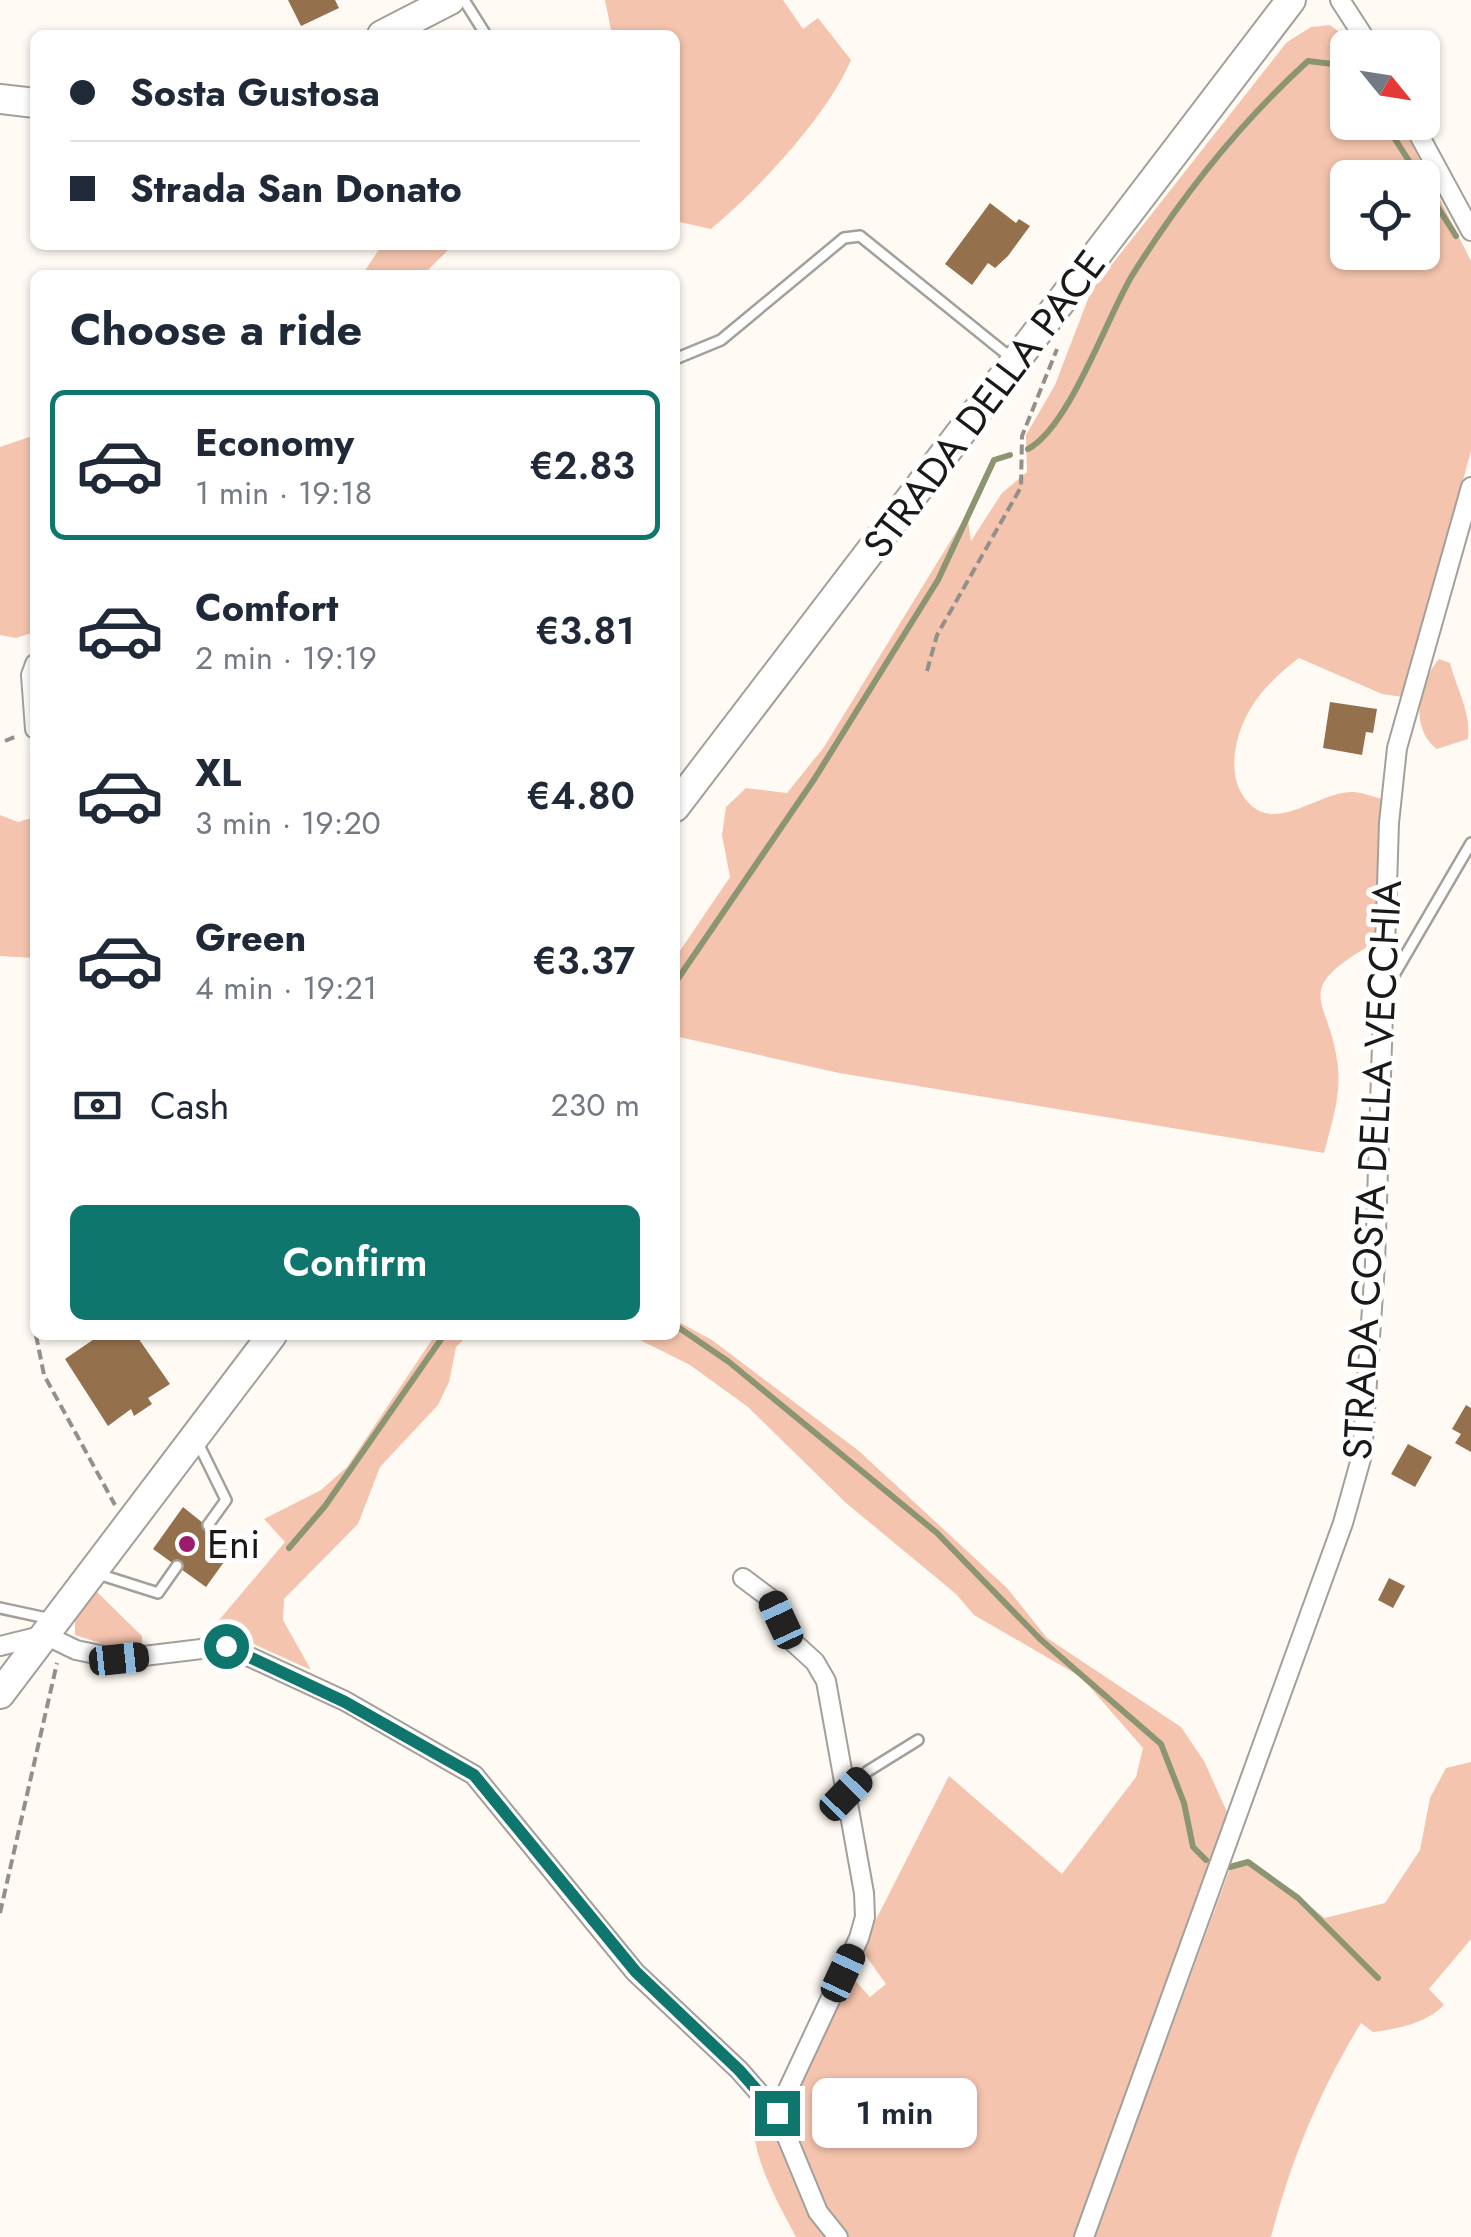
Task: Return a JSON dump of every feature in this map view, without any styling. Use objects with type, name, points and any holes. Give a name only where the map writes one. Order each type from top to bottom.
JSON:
[{"type":"street","points":[[392,30],[450,0]]},
{"type":"street","name":"STRADA DELLA PACE","points":[[680,800],[1291,0]]},
{"type":"street","points":[[1340,0],[1359,30]]},
{"type":"street","points":[[0,99],[30,102]]},
{"type":"street","points":[[1422,140],[1471,231]]},
{"type":"street","name":"STRADA COSTA DELLA VECCHIA","points":[[1084,2237],[1337,1540],[1362,1455],[1374,1264],[1390,824],[1397,748],[1471,487]]},
{"type":"street","points":[[0,1694],[54,1633],[92,1572],[268,1340]]},
{"type":"street","points":[[743,1578],[771,1599],[792,1641],[815,1662],[826,1681],[865,1918],[777,2113]]},
{"type":"street","points":[[0,1646],[54,1633],[119,1659],[226,1646],[345,1702],[474,1775],[636,1972],[739,2070],[777,2113],[818,2212],[838,2237]]},
{"type":"lane","points":[[464,0],[483,30]]},
{"type":"lane","points":[[680,357],[721,340],[844,238],[860,236],[1016,362]]},
{"type":"lane","points":[[1384,991],[1403,966],[1471,843]]},
{"type":"lane","points":[[195,1437],[226,1500],[208,1525]]},
{"type":"lane","points":[[92,1572],[158,1593],[177,1566]]},
{"type":"lane","points":[[0,1608],[54,1633]]},
{"type":"lane","points":[[846,1794],[868,1771],[918,1740]]},
{"type":"path","points":[[927,671],[937,634],[1021,487],[1022,436],[1058,344]]},
{"type":"path","points":[[37,1340],[44,1375],[127,1526]]},
{"type":"path","points":[[0,1914],[54,1633]]},
{"type":"shaded area","points":[[605,0],[783,0],[803,29],[818,18],[851,60],[809,128],[711,229],[680,222],[680,30],[611,30]]},
{"type":"shaded area","points":[[1330,25],[1337,30],[1330,30],[1330,140],[1410,140],[1420,160],[1330,160],[1330,270],[1440,270],[1440,200],[1471,261],[1471,451],[1403,697],[1382,694],[1299,658],[1257,699],[1243,724],[1235,753],[1235,776],[1241,792],[1255,809],[1268,814],[1352,792],[1383,799],[1376,942],[1331,973],[1321,997],[1339,1079],[1324,1153],[839,1073],[680,1037],[680,951],[730,877],[722,835],[726,807],[746,788],[787,793],[824,747],[967,514],[971,541],[1002,493],[1027,472],[1026,435],[1055,385],[1091,291],[1287,42],[1311,27]]},
{"type":"shaded area","points":[[379,250],[448,250],[428,270],[365,270]]},
{"type":"shaded area","points":[[30,437],[30,634],[16,638],[0,635],[0,447]]},
{"type":"shaded area","points":[[1439,659],[1450,663],[1465,710],[1468,739],[1437,749],[1423,729],[1420,705],[1426,680]]},
{"type":"shaded area","points":[[0,815],[18,822],[30,818],[30,958],[0,956]]},
{"type":"shaded area","points":[[680,1323],[712,1340],[859,1451],[1007,1588],[1047,1638],[1181,1727],[1204,1761],[1228,1814],[1075,2237],[844,2237],[821,2200],[789,2126],[804,2074],[850,1975],[870,1997],[886,1984],[861,1949],[949,1776],[1062,1874],[1136,1777],[1143,1748],[1081,1677],[974,1615],[956,1594],[845,1502],[748,1407],[690,1365],[640,1340],[680,1340]]},
{"type":"shaded area","points":[[432,1340],[463,1340],[456,1347],[449,1382],[438,1405],[380,1467],[358,1524],[284,1599],[283,1620],[311,1670],[214,1626],[285,1542],[264,1519],[321,1490],[347,1467]]},
{"type":"shaded area","points":[[97,1592],[142,1636],[142,1645],[106,1645],[75,1635],[75,1619]]},
{"type":"shaded area","points":[[1471,1762],[1471,1939],[1429,1989],[1444,2005],[1420,2021],[1392,2029],[1373,2032],[1361,2023],[1308,2127],[1271,2237],[1094,2237],[1232,1863],[1250,1860],[1325,1918],[1385,1903],[1420,1850],[1430,1798],[1446,1768]]},
{"type":"shaded area","points":[[761,2106],[776,2121],[828,2237],[796,2237],[780,2207],[756,2143],[753,2109]]},
{"type":"building","points":[[288,0],[335,0],[339,8],[301,26]]},
{"type":"building","points":[[990,203],[1016,223],[1019,219],[1030,226],[1008,256],[995,268],[988,263],[972,285],[945,264]]},
{"type":"building","points":[[1330,702],[1377,709],[1373,733],[1366,732],[1362,755],[1323,748]]},
{"type":"building","points":[[93,1340],[139,1340],[170,1384],[148,1398],[152,1404],[134,1416],[131,1409],[108,1426],[65,1359]]},
{"type":"building","points":[[1466,1405],[1471,1408],[1471,1452],[1455,1443],[1461,1434],[1452,1429]]},
{"type":"building","points":[[1408,1444],[1432,1457],[1415,1487],[1391,1474]]},
{"type":"building","points":[[183,1507],[234,1548],[206,1587],[153,1549]]},
{"type":"building","points":[[1389,1578],[1405,1586],[1393,1608],[1378,1600]]},
{"type":"waterway","points":[[1028,449],[1059,418],[1133,274],[1192,189],[1236,135],[1308,61],[1330,64]]},
{"type":"waterway","points":[[1396,140],[1408,160]]},
{"type":"waterway","points":[[1440,211],[1456,236]]},
{"type":"waterway","points":[[680,976],[815,778],[938,580],[994,460],[1010,455]]},
{"type":"waterway","points":[[680,1328],[729,1362],[937,1533],[1040,1639],[1161,1744],[1184,1803],[1193,1847],[1206,1860]]},
{"type":"waterway","points":[[289,1548],[325,1506],[441,1340]]},
{"type":"waterway","points":[[1230,1867],[1248,1862],[1298,1898],[1378,1978]]},
{"type":"place","name":"Eni","points":[[187,1544]]},
{"type":"route","points":[[226,1646],[345,1702],[474,1775],[512,1816],[577,1904],[636,1972],[739,2070],[777,2113]]}]
